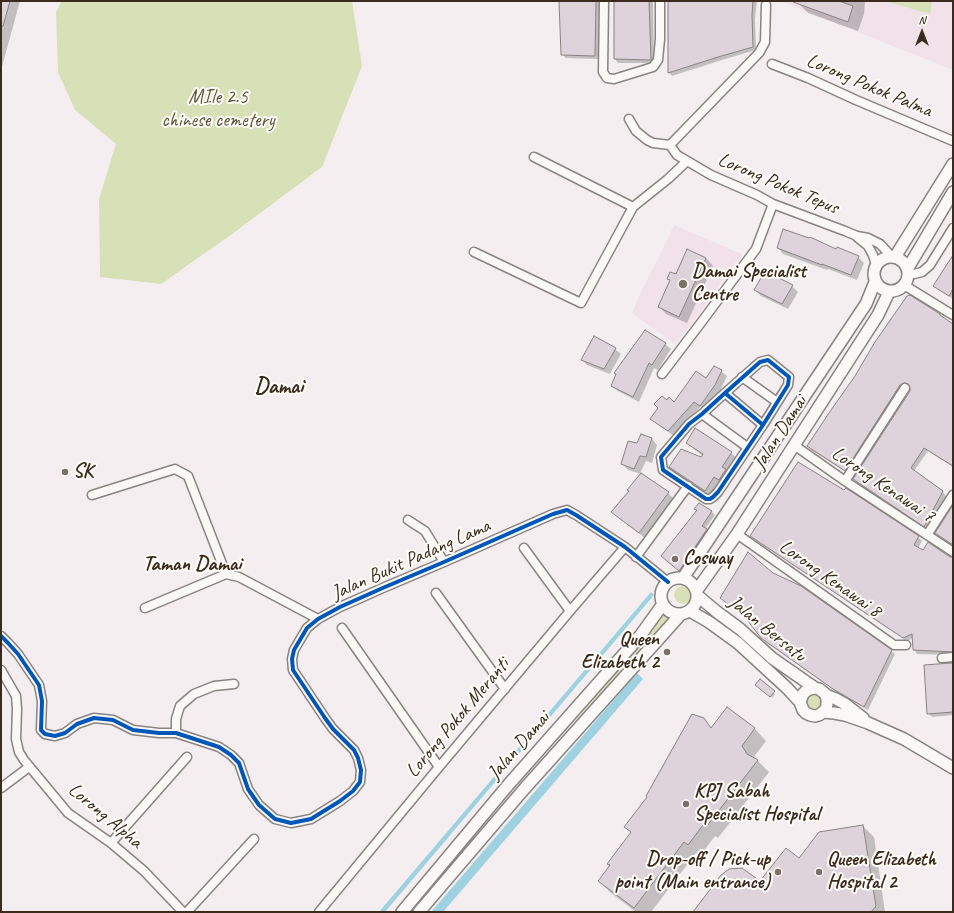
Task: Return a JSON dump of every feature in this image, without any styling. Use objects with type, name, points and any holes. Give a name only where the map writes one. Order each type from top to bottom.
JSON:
[{"type":"main road","points":[[894,257],[953,164]]},
{"type":"main road","points":[[908,271],[953,192]]},
{"type":"main road","points":[[894,257],[903,261],[908,271],[908,280],[898,290],[889,292],[881,289],[875,282],[873,274],[876,265],[880,260],[886,258],[894,257]]},
{"type":"main road","name":"Jalan Damai","points":[[683,578],[866,304],[875,282]]},
{"type":"main road","name":"Jalan Damai","points":[[697,593],[737,534],[878,315],[889,292]]},
{"type":"main road","points":[[678,578],[683,578],[692,582],[697,593],[694,607],[685,612],[676,613],[666,608],[661,598],[664,586],[668,582],[678,578]]},
{"type":"main road","name":"Jalan Bersatu","points":[[697,593],[717,612],[740,629],[772,658],[814,688]]},
{"type":"main road","name":"Jalan Damai","points":[[402,912],[509,784],[640,636],[663,604]]},
{"type":"main road","name":"Jalan Damai","points":[[419,912],[525,788],[685,612]]},
{"type":"main road","name":"Jalan Bersatu","points":[[685,612],[709,622],[738,643],[800,702]]},
{"type":"main road","points":[[826,695],[828,704],[826,709],[819,715],[810,715],[803,710],[800,702],[803,694],[814,688],[819,689],[826,695],[845,704],[868,722]]},
{"type":"main road","points":[[823,712],[845,714],[868,722],[904,739],[953,768]]},
{"type":"street","points":[[604,1],[604,72],[607,78],[614,79],[653,66],[658,60],[660,39],[660,1]]},
{"type":"street","points":[[629,119],[636,131],[647,140],[653,143],[670,145],[759,53],[765,42],[766,5]]},
{"type":"street","name":"Lorong Pokok Palma","points":[[772,64],[808,78],[953,141]]},
{"type":"street","name":"Lorong Pokok Tepus","points":[[670,145],[677,155],[711,175],[757,195],[773,204],[857,236],[868,238],[880,244],[894,257]]},
{"type":"street","points":[[534,157],[633,207]]},
{"type":"street","points":[[474,252],[581,303],[633,207],[668,179],[687,161]]},
{"type":"street","points":[[662,374],[756,249],[773,204]]},
{"type":"street","points":[[908,271],[914,274],[922,272],[930,265],[953,228]]},
{"type":"street","name":"Lorong Pokok Tepus","points":[[857,236],[868,246],[874,255],[876,265]]},
{"type":"street","points":[[904,285],[953,315]]},
{"type":"street","points":[[768,360],[789,377],[788,385],[718,492],[710,499],[706,499],[663,470],[661,457],[689,424],[742,377],[760,362],[768,360]]},
{"type":"street","points":[[742,377],[777,402]]},
{"type":"street","points":[[845,481],[905,388]]},
{"type":"street","points":[[725,393],[763,424]]},
{"type":"street","points":[[702,414],[747,447]]},
{"type":"street","name":"Lorong Kenawai 7","points":[[794,444],[845,481],[953,552]]},
{"type":"street","points":[[92,494],[175,469],[188,476],[226,574]]},
{"type":"street","points":[[636,557],[688,486]]},
{"type":"street","points":[[927,536],[953,495]]},
{"type":"street","name":"Jalan Bukit Padang Lama","points":[[1,636],[18,654],[39,684],[42,701],[41,730],[45,734],[55,736],[65,732],[77,724],[94,718],[112,720],[134,730],[159,733],[176,733],[219,747],[231,755],[239,763],[248,789],[259,805],[275,819],[291,823],[311,819],[340,801],[353,791],[360,782],[361,770],[354,750],[333,729],[293,670],[292,659],[294,650],[308,628],[318,619],[372,592],[553,514],[567,510],[576,514],[625,548],[668,582]]},
{"type":"street","points":[[408,520],[425,531],[444,562]]},
{"type":"street","name":"Lorong Kenawai 8","points":[[737,534],[894,645],[906,645]]},
{"type":"street","points":[[524,548],[570,611]]},
{"type":"street","name":"Lorong Pokok Meranti","points":[[319,912],[570,611],[625,548]]},
{"type":"street","points":[[145,608],[226,574],[239,577],[318,619]]},
{"type":"street","points":[[436,593],[505,689]]},
{"type":"street","points":[[342,628],[439,767]]},
{"type":"street","points":[[942,658],[953,657]]},
{"type":"street","name":"Lorong Alpha","points":[[1,670],[16,696],[16,739],[19,752],[29,767],[68,813],[111,842],[144,871],[183,912]]},
{"type":"street","points":[[176,733],[176,719],[180,706],[194,694],[214,686],[234,684]]},
{"type":"street","points":[[111,842],[187,757]]},
{"type":"street","points":[[1,788],[29,767]]},
{"type":"street","points":[[187,912],[254,839]]},
{"type":"shaded area","points":[[780,1],[953,1],[953,70]]},
{"type":"shaded area","name":"Damai Specialist Centre","points":[[674,225],[742,254],[691,325],[675,344],[632,313]]},
{"type":"green space","name":"MIle 2.5 chinese cemetery","points":[[62,1],[352,1],[362,66],[322,167],[232,234],[161,284],[100,277],[99,199],[116,144],[75,110],[58,72],[56,12]]},
{"type":"green space","points":[[885,1],[932,1],[930,14]]},
{"type":"green space","points":[[683,586],[689,589],[692,595],[689,601],[683,604],[677,601],[674,595],[677,589]]},
{"type":"green space","points":[[665,610],[672,617],[637,655],[414,912],[410,912],[652,631]]},
{"type":"green space","points":[[811,695],[817,695],[821,699],[821,705],[817,709],[811,709],[807,705],[807,699]]},
{"type":"water","points":[[651,592],[654,595],[385,912],[379,912]]},
{"type":"water","points":[[637,673],[643,679],[443,912],[431,912]]},
{"type":"building","points":[[1,1],[10,1],[3,26],[1,26]]},
{"type":"building","points":[[559,1],[596,1],[595,56],[561,55]]},
{"type":"building","points":[[614,1],[649,1],[651,60],[614,59]]},
{"type":"building","points":[[668,1],[753,1],[753,47],[668,73]]},
{"type":"building","points":[[793,1],[839,1],[853,6],[848,22]]},
{"type":"building","points":[[783,229],[809,238],[810,237],[836,249],[837,247],[859,256],[851,275],[777,248]]},
{"type":"building","points":[[687,249],[706,258],[679,317],[658,307],[670,280],[667,279],[670,272],[676,274]]},
{"type":"building","points":[[953,255],[953,289],[949,296],[933,286]]},
{"type":"building","points":[[765,271],[793,285],[782,304],[754,290]]},
{"type":"building","points":[[910,295],[953,324],[953,466],[924,448],[911,468],[943,491],[924,527],[853,479],[910,391],[908,384],[905,383],[900,385],[845,471],[807,446],[855,376],[875,342],[907,296]]},
{"type":"building","points":[[645,330],[666,343],[652,365],[649,363],[633,397],[611,386],[616,374],[614,373]]},
{"type":"building","points":[[594,336],[616,348],[604,369],[581,360]]},
{"type":"building","points":[[714,366],[722,370],[715,385],[700,406],[694,402],[668,431],[650,419],[658,408],[654,404],[662,396],[667,400],[669,397],[674,402],[696,371],[706,378]]},
{"type":"building","points":[[695,428],[732,452],[722,467],[726,469],[719,480],[714,477],[705,491],[669,467],[681,449],[701,457],[703,454],[686,443]]},
{"type":"building","points":[[641,434],[652,438],[646,457],[640,456],[634,469],[621,464],[628,441],[637,443]]},
{"type":"building","points":[[798,462],[844,490],[846,488],[919,536],[914,545],[923,550],[928,542],[950,557],[953,557],[953,652],[913,650],[912,634],[903,638],[750,536]]},
{"type":"building","points":[[641,473],[669,492],[639,533],[611,512],[629,491],[627,490]]},
{"type":"building","points":[[699,503],[712,511],[702,526],[707,529],[679,571],[661,556],[697,510],[694,509]]},
{"type":"building","points":[[953,505],[953,545],[935,533]]},
{"type":"building","points":[[748,552],[773,573],[801,586],[892,650],[864,707],[833,689],[761,638],[744,616],[720,598]]},
{"type":"building","points":[[953,663],[953,712],[927,714],[924,665]]},
{"type":"building","points":[[760,679],[775,691],[770,697],[755,685]]},
{"type":"building","name":"KPJ Sabah Specialist Hospital","points":[[727,707],[755,728],[742,746],[747,754],[758,760],[706,827],[703,825],[688,845],[684,842],[634,908],[598,881],[610,865],[607,864],[631,832],[624,827],[647,797],[646,796],[692,714],[704,718],[711,728]]},
{"type":"building","name":"Queen Elizabeth Hospital 2","points":[[863,825],[876,906],[871,912],[693,912],[721,875],[729,869],[742,868],[760,881],[786,848],[799,858],[819,832]]},
{"type":"cycle path","points":[[725,393],[763,425],[718,492],[710,499],[706,499],[663,470],[661,457],[689,424],[760,362],[768,360],[789,377],[788,385],[763,425]]},
{"type":"cycle path","points":[[1,636],[18,654],[39,685],[42,701],[41,730],[45,734],[55,736],[65,733],[77,724],[94,718],[113,720],[133,730],[176,733],[219,747],[231,755],[239,763],[248,789],[259,805],[275,819],[291,823],[311,819],[340,801],[353,791],[360,782],[361,770],[354,750],[333,729],[293,670],[292,659],[294,650],[307,628],[318,619],[340,607],[385,587],[553,514],[567,510],[625,547],[668,582]]},
{"type":"place","name":"Damai Specialist Centre","points":[[683,284]]},
{"type":"place","name":"SK","points":[[65,472]]},
{"type":"place","name":"Cosway","points":[[675,559]]},
{"type":"place","name":"Queen Elizabeth 2","points":[[667,652]]},
{"type":"place","name":"KPJ Sabah Specialist Hospital","points":[[686,804]]},
{"type":"place","name":"Drop-off / Pick-up point (Main entrance)","points":[[778,872]]},
{"type":"place","name":"Queen Elizabeth Hospital 2","points":[[819,872]]},
{"type":"district","name":"Damai","points":[[279,387]]},
{"type":"district","name":"Taman Damai","points":[[192,564]]}]
